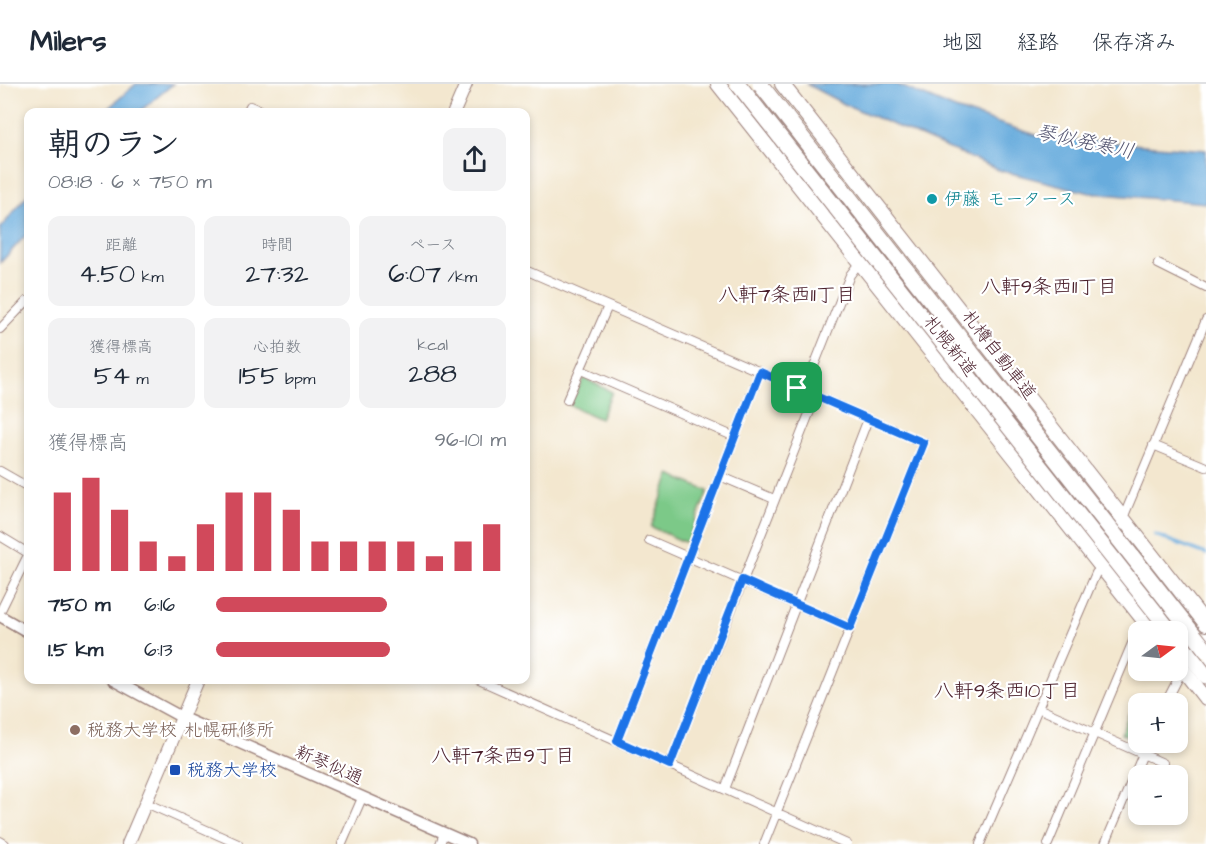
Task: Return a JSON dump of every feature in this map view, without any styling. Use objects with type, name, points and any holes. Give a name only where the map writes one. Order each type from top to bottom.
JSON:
[{"type":"highway","name":"札幌新道","points":[[718,84],[1144,621]]},
{"type":"highway","name":"札樽自動車道","points":[[738,84],[1162,621]]},
{"type":"highway","name":"札樽自動車道","points":[[760,84],[1206,650]]},
{"type":"highway","name":"札幌新道","points":[[782,84],[1206,624]]},
{"type":"highway","points":[[1188,653],[1206,676]]},
{"type":"highway","points":[[1188,676],[1206,699]]},
{"type":"main road","points":[[456,108],[466,84]]},
{"type":"main road","points":[[128,844],[196,684]]},
{"type":"street","points":[[797,388],[812,371],[850,275],[860,262]]},
{"type":"street","points":[[1158,264],[1206,288]]},
{"type":"street","points":[[530,272],[924,443],[764,844]]},
{"type":"street","points":[[0,328],[24,304]]},
{"type":"street","points":[[567,400],[608,306]]},
{"type":"street","points":[[980,844],[1096,573],[1103,567],[1206,320]]},
{"type":"street","points":[[581,370],[735,436]]},
{"type":"street","points":[[617,741],[687,555],[760,372]]},
{"type":"street","points":[[670,765],[816,396]]},
{"type":"street","points":[[725,789],[868,419]]},
{"type":"street","points":[[1153,445],[1206,467]]},
{"type":"street","points":[[0,471],[24,485]]},
{"type":"street","points":[[720,476],[774,500]]},
{"type":"street","points":[[0,537],[24,552]]},
{"type":"street","points":[[649,540],[850,628]]},
{"type":"street","points":[[24,563],[0,614],[24,629]]},
{"type":"street","points":[[1048,844],[1128,653]]},
{"type":"street","name":"新琴似通","points":[[120,684],[183,718],[362,798],[442,839],[469,844]]},
{"type":"street","points":[[488,684],[847,844]]},
{"type":"street","points":[[1038,708],[1128,746]]},
{"type":"street","points":[[1105,844],[1144,753],[1163,763]]},
{"type":"street","points":[[342,844],[362,798]]},
{"type":"street","points":[[146,802],[238,844]]},
{"type":"street","points":[[0,841],[5,844]]},
{"type":"green space","points":[[584,378],[612,392],[600,419],[569,405]]},
{"type":"green space","points":[[670,475],[708,491],[688,541],[684,542],[651,527]]},
{"type":"green space","points":[[1128,716],[1128,736],[1121,734]]},
{"type":"water","points":[[136,84],[173,84],[144,108],[109,108]]},
{"type":"water","name":"琴似発寒川","points":[[806,84],[896,84],[955,109],[1042,137],[1206,150],[1206,203],[1090,193],[999,170],[842,103]]},
{"type":"water","points":[[24,199],[24,237],[0,263],[0,229]]},
{"type":"waterway","points":[[1155,535],[1206,554]]},
{"type":"place","name":"伊藤 モータース","points":[[932,199]]},
{"type":"place","name":"税務大学校 札幌研修所","points":[[75,730]]},
{"type":"place","name":"税務大学校","points":[[175,770]]},
{"type":"district","name":"八軒9条西11丁目","points":[[1049,287]]},
{"type":"district","name":"八軒7条西11丁目","points":[[787,295]]},
{"type":"district","name":"八軒9条西10丁目","points":[[1007,691]]},
{"type":"district","name":"八軒7条西9丁目","points":[[503,756]]},
{"type":"route","points":[[760,372],[797,388],[924,443],[850,628],[742,580],[670,765],[617,741],[687,555],[760,372]]}]
